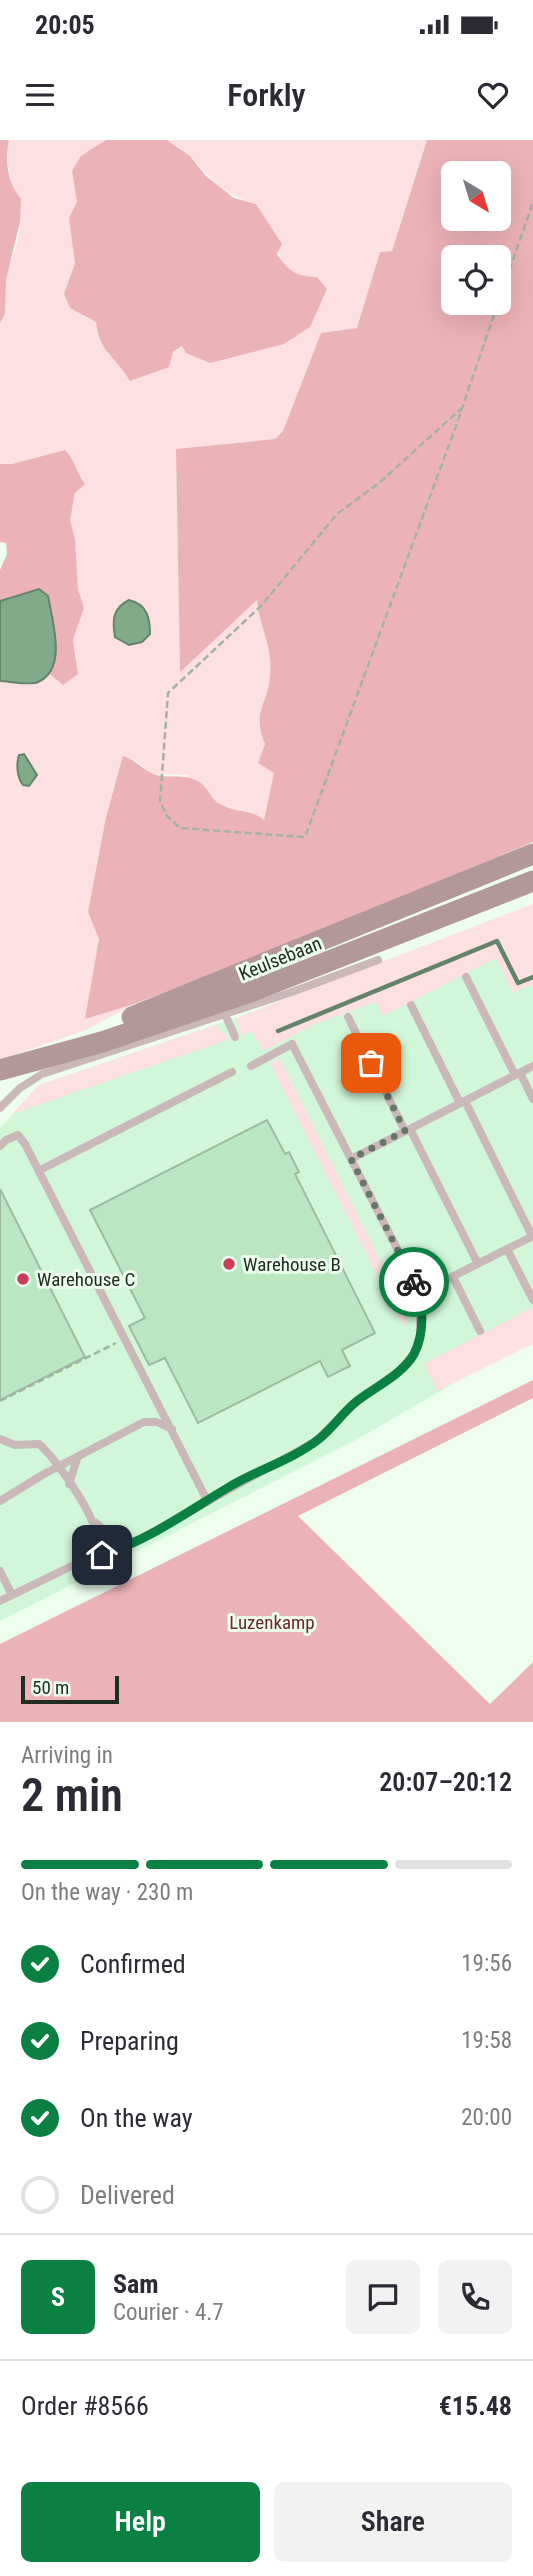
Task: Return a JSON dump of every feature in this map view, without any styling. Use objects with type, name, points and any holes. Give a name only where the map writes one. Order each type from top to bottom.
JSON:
[{"type":"main road","name":"Keulsebaan","points":[[0,1070],[533,854]]},
{"type":"main road","name":"Keulsebaan","points":[[27,1061],[102,1042],[250,992],[533,881]]},
{"type":"lane","points":[[0,1108],[20,1087],[42,1074],[378,960]]},
{"type":"lane","points":[[466,976],[533,1099]]},
{"type":"lane","points":[[411,1005],[533,1236],[420,1293]]},
{"type":"lane","points":[[225,1014],[235,1037]]},
{"type":"lane","points":[[348,1017],[478,1264]]},
{"type":"lane","points":[[0,1601],[82,1561],[137,1541],[316,1441],[353,1404],[399,1371],[414,1354],[421,1334],[420,1293],[292,1045],[251,1066]]},
{"type":"lane","points":[[351,1159],[533,1066]]},
{"type":"lane","points":[[40,1170],[232,1072]]},
{"type":"lane","points":[[0,1146],[18,1135],[40,1170],[208,1502]]},
{"type":"lane","points":[[507,1249],[533,1300]]},
{"type":"lane","points":[[453,1277],[480,1331]]},
{"type":"lane","points":[[0,1502],[58,1466],[144,1422],[157,1422],[172,1429]]},
{"type":"lane","points":[[0,1439],[15,1445],[39,1444],[58,1466],[93,1520],[104,1532],[115,1539],[137,1541]]},
{"type":"lane","points":[[69,1484],[78,1456]]},
{"type":"lane","points":[[82,1561],[96,1537],[93,1520]]},
{"type":"lane","points":[[0,1571],[12,1595]]},
{"type":"path","points":[[511,264],[533,202]]},
{"type":"path","points":[[463,407],[378,484],[337,514],[261,606],[168,693],[160,803],[167,816],[180,828],[305,837],[463,407],[493,315]]},
{"type":"path","points":[[0,1401],[126,1338]]},
{"type":"shaded area","points":[[9,140],[106,140],[72,171],[77,202],[73,247],[75,263],[64,294],[85,317],[96,322],[108,355],[119,361],[131,381],[146,374],[183,346],[210,363],[256,349],[317,277],[300,277],[285,267],[256,204],[227,191],[180,148],[167,140],[427,140],[392,251],[380,252],[357,328],[321,333],[283,431],[275,439],[176,449],[180,671],[257,599],[270,664],[269,685],[260,715],[265,744],[258,763],[274,772],[264,821],[249,812],[227,808],[216,802],[187,775],[152,774],[135,760],[115,784],[88,911],[99,939],[86,1018],[134,1004],[86,1030],[0,1060],[0,601],[55,663],[77,660],[73,640],[84,608],[78,589],[75,539],[70,520],[75,493],[85,484],[71,458],[65,450],[12,464],[0,464],[0,323],[5,307],[6,280],[20,228],[19,211],[9,171]]},
{"type":"shaded area","points":[[39,589],[48,596],[52,618],[56,643],[53,666],[47,676],[38,682],[0,681],[0,601]]},
{"type":"shaded area","points":[[129,600],[144,608],[150,634],[142,642],[129,645],[115,637],[114,625],[117,611]]},
{"type":"shaded area","points":[[24,754],[37,775],[29,786],[23,785],[19,778],[19,755]]},
{"type":"shaded area","points":[[533,904],[533,984],[513,993],[496,958],[383,1016],[376,1002],[315,1024],[264,1051],[252,1032],[241,1035],[236,1018]]},
{"type":"shaded area","points":[[483,924],[533,973],[533,1344],[480,1368],[356,1440],[0,1621],[0,1128],[39,1085],[236,1018]]},
{"type":"shaded area","points":[[215,1025],[230,1039],[12,1114],[39,1085]]},
{"type":"shaded area","points":[[280,1058],[399,1298],[406,1314],[404,1328],[270,1063]]},
{"type":"shaded area","points":[[533,1307],[533,1344],[437,1391],[424,1364]]},
{"type":"green space","points":[[0,140],[9,140],[8,171],[21,199],[20,222],[6,280],[5,314],[0,323]]},
{"type":"green space","points":[[106,140],[167,140],[190,156],[206,176],[234,198],[256,204],[282,244],[277,254],[285,265],[298,274],[317,277],[327,289],[310,327],[284,344],[210,363],[186,353],[182,346],[173,352],[169,367],[130,381],[105,348],[96,322],[70,308],[64,294],[75,263],[69,218],[77,202],[72,171],[81,156]]},
{"type":"green space","points":[[427,140],[533,140],[533,842],[280,949],[134,1004],[85,1019],[99,939],[88,912],[106,817],[123,756],[156,775],[196,780],[219,804],[252,813],[264,820],[274,773],[258,763],[265,744],[260,715],[269,686],[270,665],[257,600],[180,672],[176,449],[275,439],[283,431],[321,333],[357,328],[380,252],[392,251]]},
{"type":"green space","points":[[65,450],[85,484],[75,493],[70,520],[75,539],[78,589],[84,608],[73,640],[78,674],[63,685],[50,674],[55,646],[48,596],[19,595],[0,601],[0,570],[7,554],[6,543],[0,542],[0,464],[12,464]]},
{"type":"green space","name":"Luzenkamp","points":[[533,1380],[533,1398],[298,1516],[490,1704],[533,1662],[533,1722],[0,1722],[0,1644]]},
{"type":"building","name":"Warehouse B","points":[[267,1120],[285,1154],[289,1152],[299,1172],[295,1174],[375,1333],[342,1350],[350,1366],[328,1377],[320,1361],[198,1423],[165,1358],[149,1365],[129,1326],[145,1318],[90,1210]]},
{"type":"building","name":"Warehouse C","points":[[0,1189],[85,1357],[0,1400]]},
{"type":"waterway","points":[[278,1031],[497,941],[518,983],[533,977]]},
{"type":"way so far","points":[[371,1063],[405,1131],[351,1159],[414,1282]]},
{"type":"place","name":"Warehouse B","points":[[229,1264]]},
{"type":"place","name":"Warehouse C","points":[[23,1279]]},
{"type":"route","points":[[102,1555],[181,1519],[228,1488],[316,1441],[333,1427],[353,1404],[399,1371],[414,1354],[421,1334],[422,1305],[414,1282]]}]
